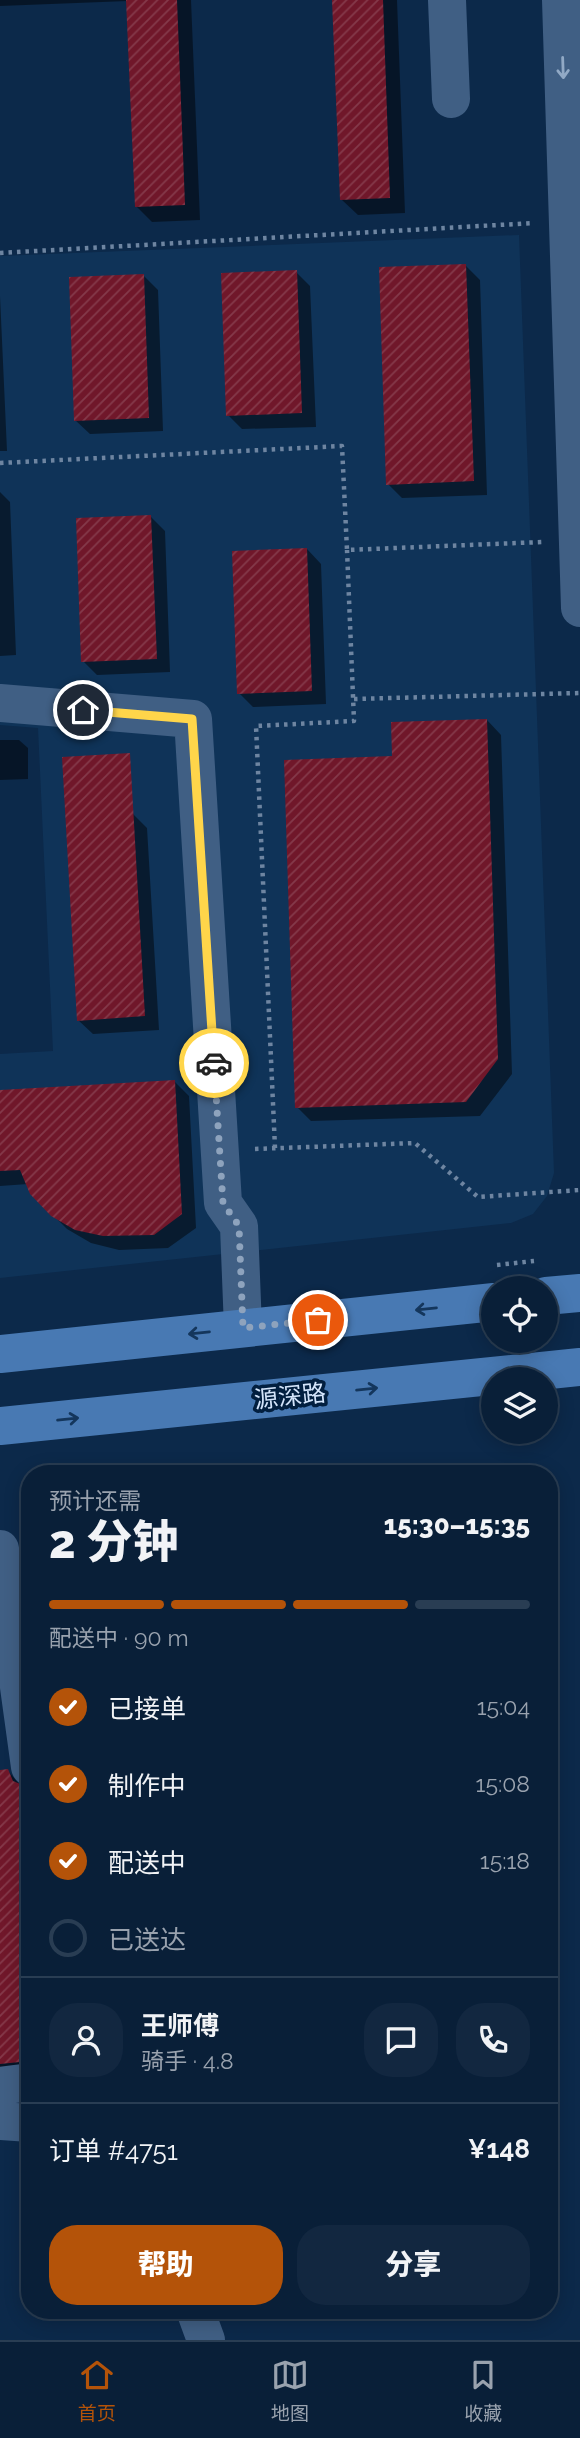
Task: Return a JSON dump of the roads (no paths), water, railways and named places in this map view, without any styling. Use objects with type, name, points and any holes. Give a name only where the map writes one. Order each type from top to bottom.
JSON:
[{"type":"main road","points":[[558,1295],[580,1293]]},
{"type":"main road","points":[[0,1354],[481,1303]]},
{"type":"main road","name":"源深路","points":[[0,1426],[580,1367]]},
{"type":"street","points":[[447,0],[451,99]]},
{"type":"street","points":[[561,0],[568,221],[575,266],[580,608]]},
{"type":"street","points":[[0,702],[192,719],[223,1203],[239,1226],[243,1328]]},
{"type":"street","points":[[0,1549],[19,1760]]},
{"type":"street","points":[[0,2086],[21,2083]]},
{"type":"street","points":[[0,2121],[21,2122]]},
{"type":"street","points":[[198,2319],[206,2340]]}]
